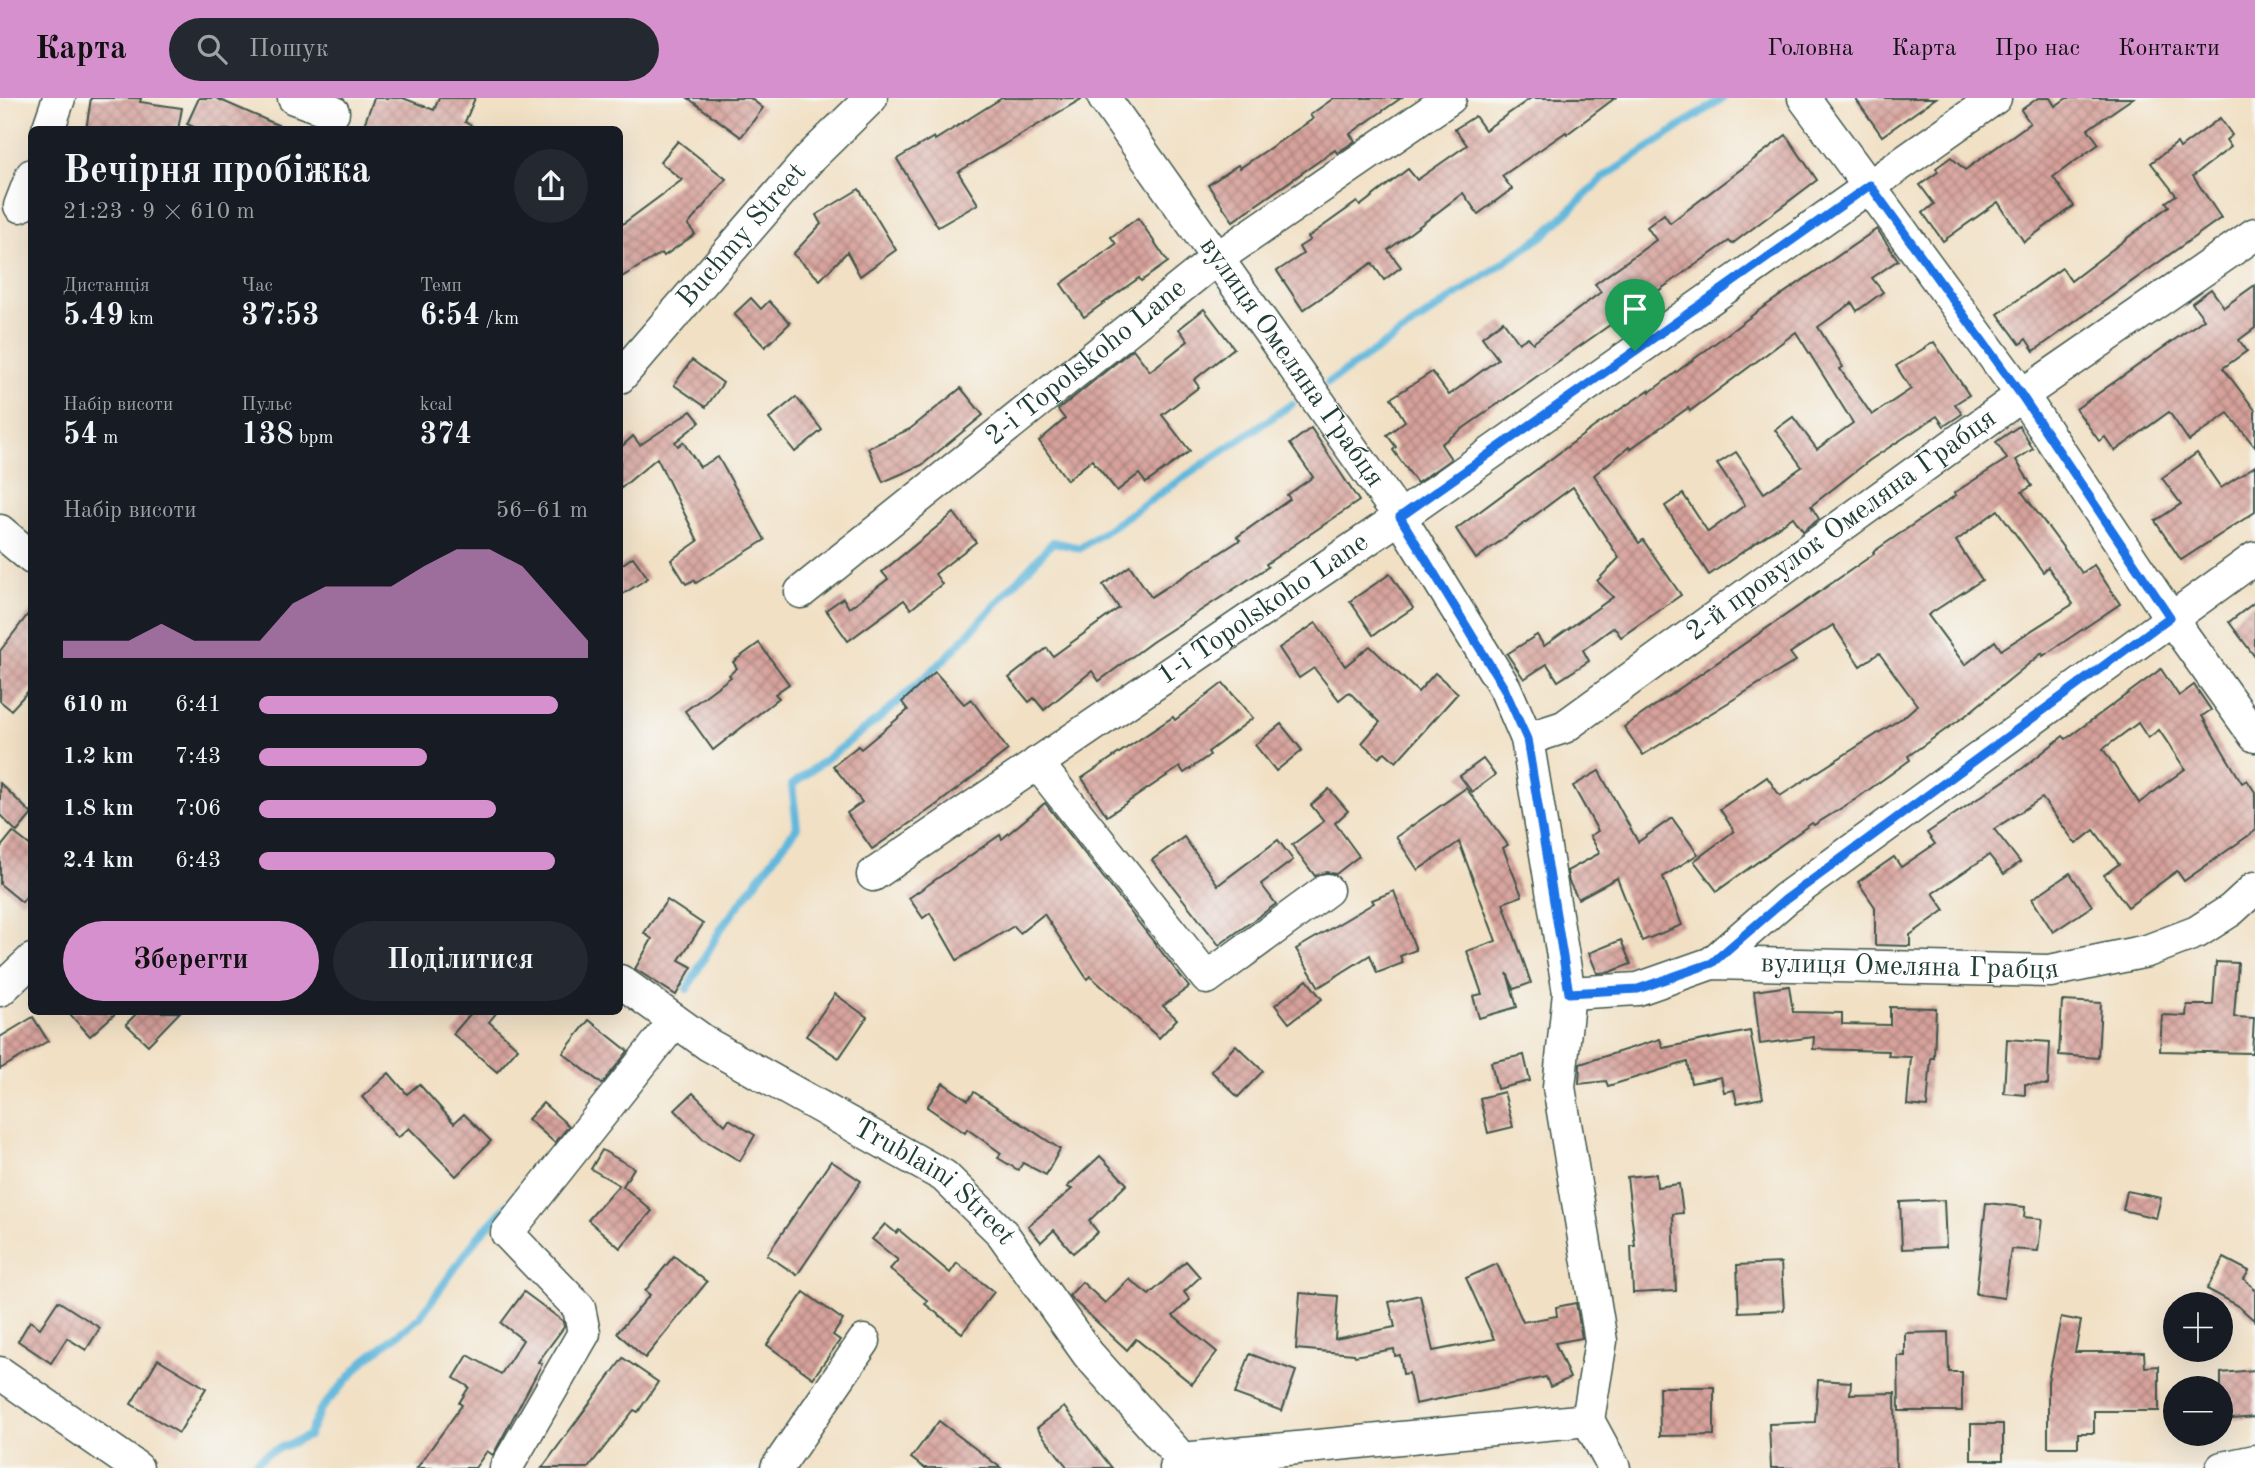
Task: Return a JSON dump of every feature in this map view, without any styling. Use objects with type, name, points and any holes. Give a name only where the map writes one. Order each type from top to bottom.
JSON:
[{"type":"street","points":[[49,126],[59,98]]},
{"type":"street","points":[[295,98],[332,113]]},
{"type":"street","name":"Buchmy Street","points":[[623,374],[810,158],[871,98]]},
{"type":"street","name":"вулиця Омеляна Грабця","points":[[1104,98],[1400,517],[1504,688],[1527,739],[1569,993],[1638,989],[1712,963],[2050,971],[2147,951],[2197,932],[2231,910],[2255,888]]},
{"type":"street","name":"2-i Topolskoho Lane","points":[[802,592],[1216,259],[1450,98]]},
{"type":"street","points":[[1804,98],[2022,396],[2170,617],[2255,736]]},
{"type":"street","name":"1-i Topolskoho Lane","points":[[873,875],[1400,517],[1995,98]]},
{"type":"street","points":[[20,206],[28,185]]},
{"type":"street","name":"2-й провулок Омеляна Грабця","points":[[1527,739],[1564,727],[2022,396],[2255,234]]},
{"type":"street","points":[[0,531],[28,555]]},
{"type":"street","points":[[1712,963],[1785,900],[2170,617],[2255,558]]},
{"type":"street","points":[[1037,763],[1207,978],[1327,890]]},
{"type":"street","points":[[0,990],[28,964]]},
{"type":"street","name":"Trublaini Street","points":[[623,983],[709,1045],[943,1176],[1002,1233],[1087,1354],[1179,1463]]},
{"type":"street","points":[[1569,993],[1559,1087],[1601,1340],[1588,1420],[1614,1468]]},
{"type":"street","points":[[506,1468],[584,1333],[579,1308],[507,1233],[675,1021]]},
{"type":"street","points":[[777,1468],[863,1341]]},
{"type":"street","points":[[0,1373],[137,1468]]},
{"type":"street","points":[[1179,1463],[1588,1420]]},
{"type":"street","points":[[2222,1468],[2255,1461]]},
{"type":"building","points":[[91,98],[141,98],[140,102],[182,108],[179,126],[87,126]]},
{"type":"building","points":[[199,98],[216,98],[280,126],[191,126],[187,124]]},
{"type":"building","points":[[374,98],[403,98],[434,110],[439,98],[475,98],[465,122],[472,126],[364,126]]},
{"type":"building","points":[[688,98],[750,98],[763,108],[741,137]]},
{"type":"building","points":[[1002,98],[1083,98],[958,172],[978,204],[938,227],[897,159],[934,137],[935,140]]},
{"type":"building","points":[[1334,98],[1401,98],[1350,134],[1355,141],[1337,153],[1335,150],[1233,221],[1208,185],[1238,165],[1240,168],[1313,119],[1310,115]]},
{"type":"building","points":[[1531,98],[1615,98],[1567,134],[1566,132],[1502,176],[1512,189],[1478,214],[1463,193],[1388,250],[1401,267],[1384,280],[1372,263],[1303,310],[1277,271],[1303,254],[1299,247],[1310,240],[1308,237],[1357,202],[1360,206],[1408,169],[1417,180],[1467,145],[1455,129],[1475,116],[1485,130]]},
{"type":"building","points":[[1855,98],[1936,98],[1882,136]]},
{"type":"building","points":[[2038,98],[2050,98],[2055,106],[2067,98],[2133,98],[2088,129],[2099,144],[2053,177],[2074,206],[2024,242],[1998,202],[1943,241],[1923,213],[1934,204],[1920,185],[1938,172],[1936,168],[1951,157],[1965,170],[2030,123],[2021,110]]},
{"type":"building","points":[[2220,118],[2232,135],[2226,140],[2231,147],[2193,176],[2221,218],[2034,351],[2026,339],[2020,344],[1998,314],[2062,268],[2071,281],[2169,206],[2166,202],[2176,195],[2151,163],[2177,143],[2180,148]]},
{"type":"building","points":[[1786,135],[1817,180],[1732,244],[1729,241],[1441,444],[1451,459],[1417,483],[1393,450],[1396,447],[1387,435],[1405,421],[1391,398],[1432,372],[1449,395],[1498,359],[1482,337],[1503,321],[1519,343],[1528,337],[1533,343],[1601,292],[1595,284],[1656,240],[1647,227],[1664,214],[1670,223]]},
{"type":"building","points":[[678,141],[726,179],[688,225],[695,234],[664,256],[662,253],[623,276],[623,224],[682,180],[660,162]]},
{"type":"building","points":[[859,189],[896,250],[860,276],[847,252],[820,280],[793,254],[821,224],[816,215]]},
{"type":"building","points":[[1138,218],[1168,262],[1141,281],[1139,278],[1084,317],[1061,284],[1116,244],[1111,237]]},
{"type":"building","points":[[1877,229],[1898,260],[1872,278],[1883,292],[1857,311],[1852,303],[1818,327],[1843,367],[1840,369],[1872,415],[1911,389],[1896,366],[1934,342],[1969,395],[1955,404],[1962,414],[1944,426],[1937,416],[1870,460],[1811,506],[1819,519],[1803,531],[1793,517],[1709,575],[1665,506],[1683,494],[1708,532],[1745,505],[1717,464],[1736,452],[1764,493],[1802,467],[1775,430],[1793,417],[1817,449],[1853,423],[1796,332],[1690,411],[1688,408],[1630,449],[1629,447],[1594,475],[1639,543],[1643,540],[1681,595],[1621,637],[1614,627],[1583,650],[1589,661],[1558,681],[1547,664],[1524,679],[1507,654],[1537,635],[1544,646],[1613,597],[1597,581],[1619,558],[1573,487],[1476,559],[1456,529],[1594,427],[1649,390],[1650,392],[1758,311]]},
{"type":"building","points":[[2255,285],[2255,328],[2239,340],[2247,351],[2223,368],[2255,410],[2255,447],[2228,413],[2189,441],[2169,412],[2115,451],[2105,437],[2099,441],[2076,409],[2204,319],[2192,303],[2211,289],[2224,307]]},
{"type":"building","points":[[751,298],[761,309],[769,301],[790,323],[765,347],[734,314]]},
{"type":"building","points":[[1204,309],[1234,348],[1194,380],[1199,387],[1162,415],[1190,451],[1146,483],[1139,474],[1117,491],[1092,460],[1067,480],[1039,441],[1065,419],[1058,410],[1133,349],[1150,371],[1188,341],[1179,329]]},
{"type":"building","points":[[692,360],[723,383],[706,407],[674,385]]},
{"type":"building","points":[[961,388],[983,415],[922,465],[883,482],[868,448],[910,429]]},
{"type":"building","points":[[796,397],[822,430],[795,452],[769,419]]},
{"type":"building","points":[[691,411],[700,422],[675,442],[678,446],[683,442],[700,467],[718,457],[765,540],[696,583],[694,580],[686,584],[671,560],[698,541],[657,458],[623,486],[623,445],[633,436],[640,445]]},
{"type":"building","points":[[2019,426],[2033,449],[2016,460],[2032,486],[2022,492],[2082,573],[2094,565],[2120,604],[2043,656],[2042,653],[1965,716],[1908,756],[1910,760],[1856,799],[1814,825],[1812,823],[1717,891],[1694,861],[1734,831],[1720,809],[1767,777],[1780,796],[1905,716],[1917,705],[1879,653],[1860,666],[1833,625],[1790,653],[1796,661],[1643,755],[1624,727],[1874,554],[1873,552],[1956,495],[1954,493],[2007,459],[1996,442]],"holes":[[[1998,510],[2043,572],[2048,567],[2073,604],[2001,650],[1995,641],[1965,665],[1928,615],[1982,580],[1956,541]]]},
{"type":"building","points":[[1311,428],[1359,501],[1266,564],[1268,567],[1152,642],[1099,681],[1092,671],[1044,710],[1034,698],[1029,702],[1009,678],[1047,648],[1053,656],[1119,608],[1103,585],[1130,566],[1151,597],[1240,540],[1237,537],[1290,499],[1287,495],[1313,477],[1290,444]]},
{"type":"building","points":[[2197,453],[2221,488],[2255,466],[2255,512],[2181,560],[2155,521],[2181,504],[2162,478]]},
{"type":"building","points":[[954,513],[976,542],[935,574],[942,584],[911,609],[904,600],[848,641],[826,610],[843,598],[849,608],[888,579],[882,572]]},
{"type":"building","points":[[633,557],[648,578],[623,594],[623,564]]},
{"type":"building","points":[[1390,574],[1413,608],[1373,635],[1350,601]]},
{"type":"building","points":[[2255,602],[2255,657],[2229,622]]},
{"type":"building","points":[[28,614],[28,691],[11,710],[0,701],[0,651]]},
{"type":"building","points":[[1316,623],[1345,666],[1370,646],[1418,692],[1435,673],[1458,693],[1396,762],[1385,752],[1379,758],[1362,743],[1380,722],[1349,692],[1339,700],[1314,668],[1299,678],[1279,648]]},
{"type":"building","points":[[759,643],[789,684],[775,694],[779,698],[713,750],[685,711],[731,677],[729,675],[737,668],[733,662]]},
{"type":"building","points":[[2161,669],[2179,696],[2194,685],[2211,710],[2202,716],[2242,783],[2247,780],[2255,792],[2255,831],[2184,881],[2177,871],[2128,907],[2104,875],[2119,864],[2094,830],[2076,844],[2042,798],[1994,829],[2020,862],[2004,874],[1989,855],[1933,893],[1945,910],[1910,935],[1910,946],[1875,945],[1875,907],[1858,882],[1894,857],[1901,867],[1935,844],[1927,833],[2023,768],[2063,736],[2066,739]],"holes":[[[2138,723],[2148,738],[2159,730],[2185,769],[2139,803],[2103,749]]]},
{"type":"building","points":[[935,672],[964,704],[971,699],[1008,750],[935,806],[872,849],[847,813],[862,802],[833,766],[858,746],[861,749],[908,710],[902,702]]},
{"type":"building","points":[[1223,683],[1253,718],[1208,752],[1210,755],[1184,773],[1180,767],[1107,816],[1082,778],[1173,717],[1175,720]]},
{"type":"building","points":[[1281,724],[1302,750],[1276,771],[1255,745]]},
{"type":"building","points":[[1483,759],[1495,775],[1472,792],[1460,776]]},
{"type":"building","points":[[1599,771],[1638,842],[1672,818],[1698,854],[1663,877],[1682,925],[1642,941],[1617,878],[1578,899],[1569,882],[1567,871],[1600,853],[1590,836],[1598,831],[1573,786]]},
{"type":"building","points":[[0,783],[28,810],[28,819],[17,832],[0,815]]},
{"type":"building","points":[[1466,788],[1508,845],[1503,848],[1522,896],[1503,903],[1531,983],[1514,989],[1507,973],[1517,1007],[1479,1018],[1473,996],[1482,994],[1467,951],[1496,941],[1459,842],[1418,870],[1396,837]]},
{"type":"building","points":[[1329,789],[1348,811],[1335,823],[1359,856],[1336,874],[1326,872],[1315,876],[1292,845],[1324,821],[1311,805]]},
{"type":"building","points":[[1045,803],[1189,987],[1163,1006],[1177,1019],[1159,1038],[1090,976],[1087,979],[1044,914],[1020,933],[1014,926],[957,960],[930,913],[923,918],[909,898],[1000,835],[1002,839]]},
{"type":"building","points":[[13,832],[28,844],[28,894],[22,902],[0,884],[0,848]]},
{"type":"building","points":[[1184,837],[1218,885],[1278,840],[1293,860],[1261,884],[1276,904],[1219,945],[1152,860]]},
{"type":"building","points":[[2070,873],[2092,906],[2053,932],[2032,899]]},
{"type":"building","points":[[1394,891],[1416,950],[1400,956],[1403,963],[1377,973],[1370,955],[1319,987],[1296,949],[1374,903],[1372,900]]},
{"type":"building","points":[[667,900],[703,924],[679,960],[692,967],[676,995],[635,969],[652,939],[644,933]]},
{"type":"building","points":[[1621,940],[1631,964],[1610,972],[1597,973],[1589,953]]},
{"type":"building","points":[[2216,962],[2238,963],[2234,1017],[2254,1018],[2252,1053],[2160,1051],[2162,1015],[2186,1016],[2187,1005],[2213,1005]]},
{"type":"building","points":[[1307,980],[1322,999],[1289,1023],[1275,1005]]},
{"type":"building","points":[[1789,986],[1793,1012],[1842,1013],[1842,1024],[1890,1025],[1890,1007],[1936,1008],[1934,1058],[1931,1058],[1927,1107],[1907,1105],[1911,1057],[1888,1056],[1889,1051],[1813,1049],[1814,1037],[1760,1044],[1754,991]]},
{"type":"building","points":[[835,994],[867,1017],[839,1058],[806,1036]]},
{"type":"building","points":[[2062,1001],[2101,1003],[2098,1058],[2059,1055]]},
{"type":"building","points":[[71,1015],[114,1015],[90,1036]]},
{"type":"building","points":[[135,1015],[177,1015],[148,1045],[126,1024]]},
{"type":"building","points":[[469,1015],[495,1015],[489,1022],[518,1048],[497,1072],[453,1034]]},
{"type":"building","points":[[33,1017],[48,1041],[0,1069],[0,1037]]},
{"type":"building","points":[[589,1020],[628,1051],[602,1084],[563,1053]]},
{"type":"building","points":[[1750,1031],[1763,1098],[1737,1103],[1734,1090],[1724,1092],[1721,1077],[1691,1083],[1687,1062],[1608,1086],[1606,1081],[1579,1084],[1580,1064],[1660,1039],[1663,1048]]},
{"type":"building","points":[[2007,1039],[2050,1042],[2048,1085],[2025,1084],[2025,1095],[2004,1093]]},
{"type":"building","points":[[1236,1045],[1263,1071],[1238,1097],[1211,1071]]},
{"type":"building","points":[[1524,1055],[1530,1081],[1497,1089],[1491,1062]]},
{"type":"building","points":[[389,1073],[407,1094],[419,1084],[454,1123],[464,1114],[491,1141],[456,1176],[409,1128],[398,1138],[362,1097]]},
{"type":"building","points":[[943,1083],[968,1100],[974,1092],[1060,1149],[1046,1175],[1023,1163],[1018,1170],[998,1158],[1001,1153],[967,1129],[965,1133],[927,1107]]},
{"type":"building","points":[[1504,1092],[1513,1127],[1488,1133],[1480,1098]]},
{"type":"building","points":[[693,1093],[725,1125],[729,1119],[755,1135],[740,1161],[703,1139],[675,1110]]},
{"type":"building","points":[[543,1103],[569,1126],[555,1143],[528,1119]]},
{"type":"building","points":[[602,1150],[634,1168],[623,1186],[652,1211],[620,1248],[588,1220],[619,1185],[591,1169]]},
{"type":"building","points":[[1100,1156],[1127,1184],[1089,1221],[1098,1232],[1073,1253],[1054,1230],[1041,1242],[1028,1226],[1072,1189],[1067,1187]]},
{"type":"building","points":[[831,1161],[861,1181],[797,1275],[767,1255]]},
{"type":"building","points":[[1656,1174],[1657,1187],[1679,1184],[1683,1213],[1673,1214],[1676,1291],[1633,1293],[1631,1246],[1635,1246],[1627,1177]]},
{"type":"building","points":[[2127,1191],[2161,1198],[2156,1218],[2123,1210]]},
{"type":"building","points":[[1944,1200],[1946,1247],[1902,1249],[1900,1202]]},
{"type":"building","points":[[1986,1203],[2025,1207],[2024,1217],[2042,1219],[2038,1251],[2011,1249],[2004,1298],[1976,1294]]},
{"type":"building","points":[[885,1224],[896,1233],[899,1230],[950,1273],[957,1263],[994,1292],[962,1333],[925,1304],[928,1301],[890,1269],[898,1260],[872,1239]]},
{"type":"building","points":[[674,1256],[707,1282],[645,1358],[617,1333],[650,1295],[645,1291]]},
{"type":"building","points":[[2224,1258],[2249,1271],[2244,1279],[2255,1289],[2255,1321],[2233,1303],[2233,1292],[2213,1292],[2207,1289]]},
{"type":"building","points":[[1186,1261],[1200,1277],[1184,1292],[1190,1300],[1173,1316],[1217,1352],[1192,1384],[1136,1339],[1127,1350],[1069,1296],[1082,1282],[1105,1303],[1129,1279],[1149,1295]]},
{"type":"building","points":[[1781,1263],[1784,1310],[1739,1312],[1737,1265]]},
{"type":"building","points":[[1497,1264],[1523,1322],[1557,1316],[1556,1307],[1576,1303],[1582,1338],[1555,1343],[1570,1378],[1550,1387],[1546,1377],[1415,1404],[1409,1373],[1403,1374],[1400,1355],[1395,1356],[1394,1349],[1355,1356],[1296,1349],[1300,1293],[1338,1296],[1335,1339],[1395,1327],[1389,1302],[1420,1295],[1433,1351],[1494,1339],[1466,1278]]},
{"type":"building","points":[[524,1292],[563,1321],[564,1327],[538,1362],[542,1364],[493,1455],[487,1451],[475,1468],[417,1468],[462,1405],[459,1403],[469,1387],[454,1378],[468,1355],[501,1374],[523,1340],[501,1323]]},
{"type":"building","points":[[804,1292],[843,1320],[833,1335],[840,1340],[813,1378],[767,1345]]},
{"type":"building","points":[[58,1301],[100,1328],[86,1350],[67,1338],[51,1363],[18,1341],[30,1321],[40,1328]]},
{"type":"building","points":[[2061,1317],[2081,1321],[2075,1352],[2144,1352],[2145,1367],[2159,1366],[2159,1411],[2094,1411],[2094,1433],[2078,1433],[2078,1447],[2048,1447],[2048,1381]]},
{"type":"building","points":[[1948,1332],[1949,1372],[1962,1372],[1962,1411],[1899,1411],[1898,1356],[1905,1356],[1905,1333]]},
{"type":"building","points":[[1250,1354],[1296,1371],[1282,1411],[1235,1394]]},
{"type":"building","points":[[623,1358],[658,1382],[638,1412],[634,1410],[588,1468],[542,1468]]},
{"type":"building","points":[[158,1359],[206,1388],[179,1433],[131,1404]]},
{"type":"building","points":[[2255,1370],[2255,1417],[2233,1419],[2233,1376],[2221,1376],[2221,1373]]},
{"type":"building","points":[[1818,1380],[1851,1382],[1850,1394],[1895,1393],[1896,1468],[1771,1468],[1769,1424],[1815,1422]]},
{"type":"building","points":[[1659,1387],[1714,1387],[1714,1435],[1660,1436]]},
{"type":"building","points":[[1064,1407],[1112,1468],[1068,1468],[1037,1428]]},
{"type":"building","points":[[939,1421],[1001,1468],[924,1468],[911,1458]]},
{"type":"building","points":[[1971,1424],[2003,1424],[2003,1460],[1971,1460]]},
{"type":"waterway","points":[[1328,383],[1544,235],[1603,178],[1723,98]]},
{"type":"waterway","points":[[687,989],[720,930],[797,827],[792,785],[881,717],[946,658],[1053,542],[1080,548],[1292,404]]},
{"type":"waterway","points":[[249,1468],[268,1453],[308,1436],[320,1410],[364,1361],[420,1317],[476,1239],[519,1193]]},
{"type":"route","points":[[1870,185],[2022,396],[2170,617],[1785,900],[1712,963],[1638,989],[1569,993],[1527,739],[1504,688],[1400,517],[1635,351],[1870,185]]}]
